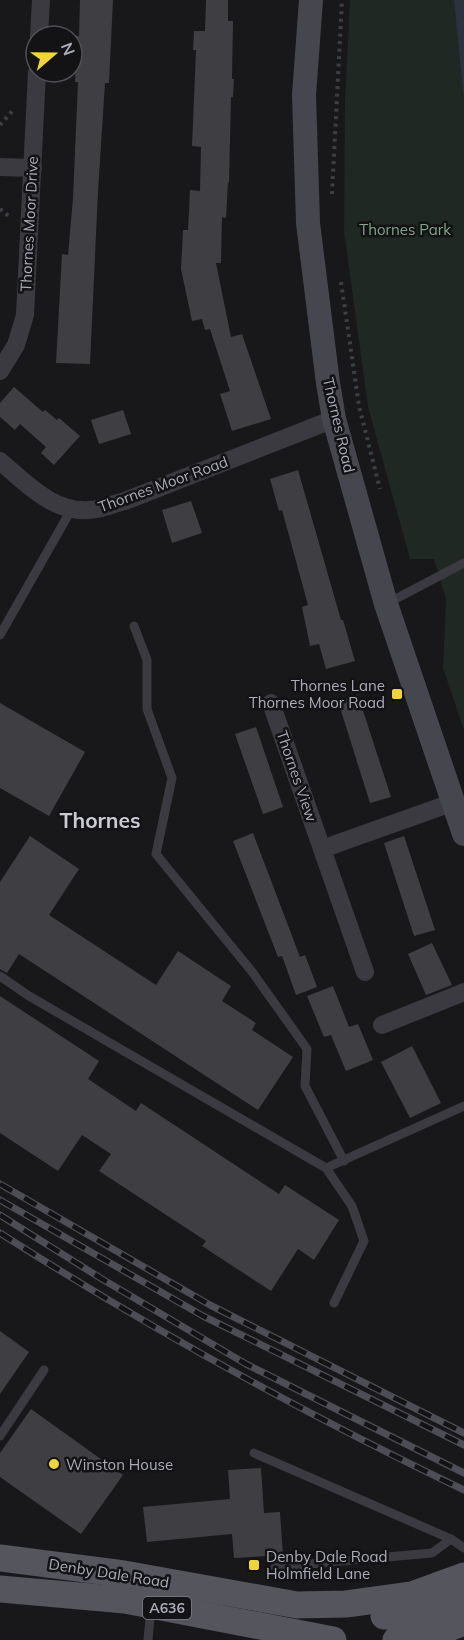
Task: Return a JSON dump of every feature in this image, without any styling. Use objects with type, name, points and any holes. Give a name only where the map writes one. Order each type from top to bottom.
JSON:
[{"type":"main road","name":"Thornes Road","points":[[311,0],[304,95],[308,223],[322,351],[334,418],[386,604],[464,834]]},
{"type":"main road","name":"Denby Dale Road","points":[[0,1558],[124,1574],[297,1605],[321,1606],[412,1595],[464,1576]]},
{"type":"main road","name":"Denby Dale Road","points":[[0,1589],[125,1600],[333,1640]]},
{"type":"main road","name":"A636","points":[[321,1606],[359,1616],[398,1616],[439,1609],[464,1600]]},
{"type":"main road","points":[[396,1640],[429,1636],[464,1622]]},
{"type":"street","points":[[40,24],[41,0]]},
{"type":"street","name":"Thornes Moor Drive","points":[[0,371],[16,345],[25,315],[36,84]]},
{"type":"street","points":[[0,167],[33,168]]},
{"type":"street","name":"Thornes Moor Road","points":[[0,461],[40,495],[59,506],[71,510],[96,509],[125,501],[334,418]]},
{"type":"street","name":"Thornes View","points":[[271,703],[365,972]]},
{"type":"street","points":[[322,849],[454,802]]},
{"type":"street","points":[[382,1025],[464,992]]},
{"type":"lane","points":[[0,635],[71,510]]},
{"type":"lane","points":[[386,604],[464,563]]},
{"type":"lane","points":[[134,626],[147,660],[147,709],[172,778],[156,855],[253,973],[307,1049],[305,1086],[344,1161]]},
{"type":"lane","points":[[0,976],[29,996],[326,1168],[352,1206],[364,1241],[334,1303]]},
{"type":"lane","points":[[326,1168],[464,1106]]},
{"type":"lane","points":[[0,1436],[44,1370]]},
{"type":"lane","points":[[254,1453],[451,1539],[464,1548]]},
{"type":"lane","points":[[275,1567],[432,1553],[451,1539]]},
{"type":"lane","points":[[148,1640],[151,1605]]},
{"type":"path","points":[[332,205],[342,0]]},
{"type":"path","points":[[340,275],[359,406],[381,495]]},
{"type":"green space","name":"Thornes Park","points":[[350,0],[464,0],[464,730],[443,668],[446,599],[434,559],[410,559],[368,407],[344,231],[345,100]]},
{"type":"shaded area","points":[[454,0],[464,0],[464,100]]},
{"type":"building","points":[[80,0],[113,0],[109,83],[105,83],[98,191],[90,364],[56,363],[62,254],[68,255],[73,198],[78,84],[84,84],[84,24],[79,24]]},
{"type":"building","points":[[206,0],[228,0],[228,21],[233,21],[232,79],[234,79],[233,97],[231,97],[229,183],[226,218],[222,217],[221,263],[216,263],[231,337],[242,334],[271,419],[232,431],[220,394],[230,391],[210,329],[205,330],[202,319],[192,321],[181,269],[183,230],[188,230],[190,190],[200,191],[201,147],[192,146],[196,50],[193,50],[194,31],[205,31]]},
{"type":"building","points":[[14,387],[43,412],[45,410],[57,420],[59,418],[80,436],[54,465],[41,453],[46,447],[20,424],[15,430],[0,417],[0,403]]},
{"type":"building","points":[[123,410],[131,434],[99,444],[91,420]]},
{"type":"building","points":[[298,470],[355,661],[326,669],[319,644],[310,646],[302,607],[308,605],[282,510],[279,511],[270,479]]},
{"type":"building","points":[[191,501],[202,533],[172,543],[162,510]]},
{"type":"building","points":[[358,695],[391,797],[370,803],[338,701]]},
{"type":"building","points":[[0,703],[85,752],[49,816],[0,788]]},
{"type":"building","points":[[256,727],[283,807],[263,814],[235,734]]},
{"type":"building","points":[[253,833],[300,957],[305,955],[317,987],[296,995],[282,956],[278,957],[233,841]]},
{"type":"building","points":[[30,836],[79,869],[49,915],[156,985],[178,951],[231,986],[222,1001],[256,1023],[252,1030],[293,1057],[258,1110],[19,954],[7,973],[0,969],[0,882]]},
{"type":"building","points":[[404,836],[435,930],[414,936],[384,843]]},
{"type":"building","points":[[432,943],[452,985],[426,995],[408,954]]},
{"type":"building","points":[[333,986],[349,1027],[358,1024],[373,1060],[346,1071],[331,1035],[324,1037],[307,996]]},
{"type":"building","points":[[0,996],[99,1061],[88,1079],[136,1111],[141,1103],[279,1194],[285,1185],[339,1220],[314,1260],[298,1249],[271,1291],[202,1246],[206,1241],[99,1171],[111,1154],[82,1135],[58,1171],[0,1133]]},
{"type":"building","points":[[412,1046],[441,1103],[410,1118],[381,1062]]},
{"type":"building","points":[[0,1331],[29,1352],[0,1394]]},
{"type":"building","name":"Winston House","points":[[31,1409],[123,1475],[81,1534],[0,1477],[0,1453]]},
{"type":"building","points":[[261,1468],[264,1513],[280,1512],[283,1555],[234,1558],[232,1534],[147,1542],[143,1507],[230,1499],[228,1470]]},
{"type":"railway","points":[[0,1184],[210,1305],[464,1433]]},
{"type":"railway","points":[[0,1200],[203,1316],[464,1445]]},
{"type":"railway","points":[[0,1215],[102,1279],[246,1364],[464,1473]]},
{"type":"railway","points":[[0,1233],[113,1303],[228,1369],[464,1490]]},
{"type":"place","name":"Thornes Lane Thornes Moor Road","points":[[397,694]]},
{"type":"place","name":"Winston House","points":[[54,1464]]},
{"type":"place","name":"Denby Dale Road Holmfield Lane","points":[[254,1565]]},
{"type":"district","name":"Thornes","points":[[100,820]]}]
